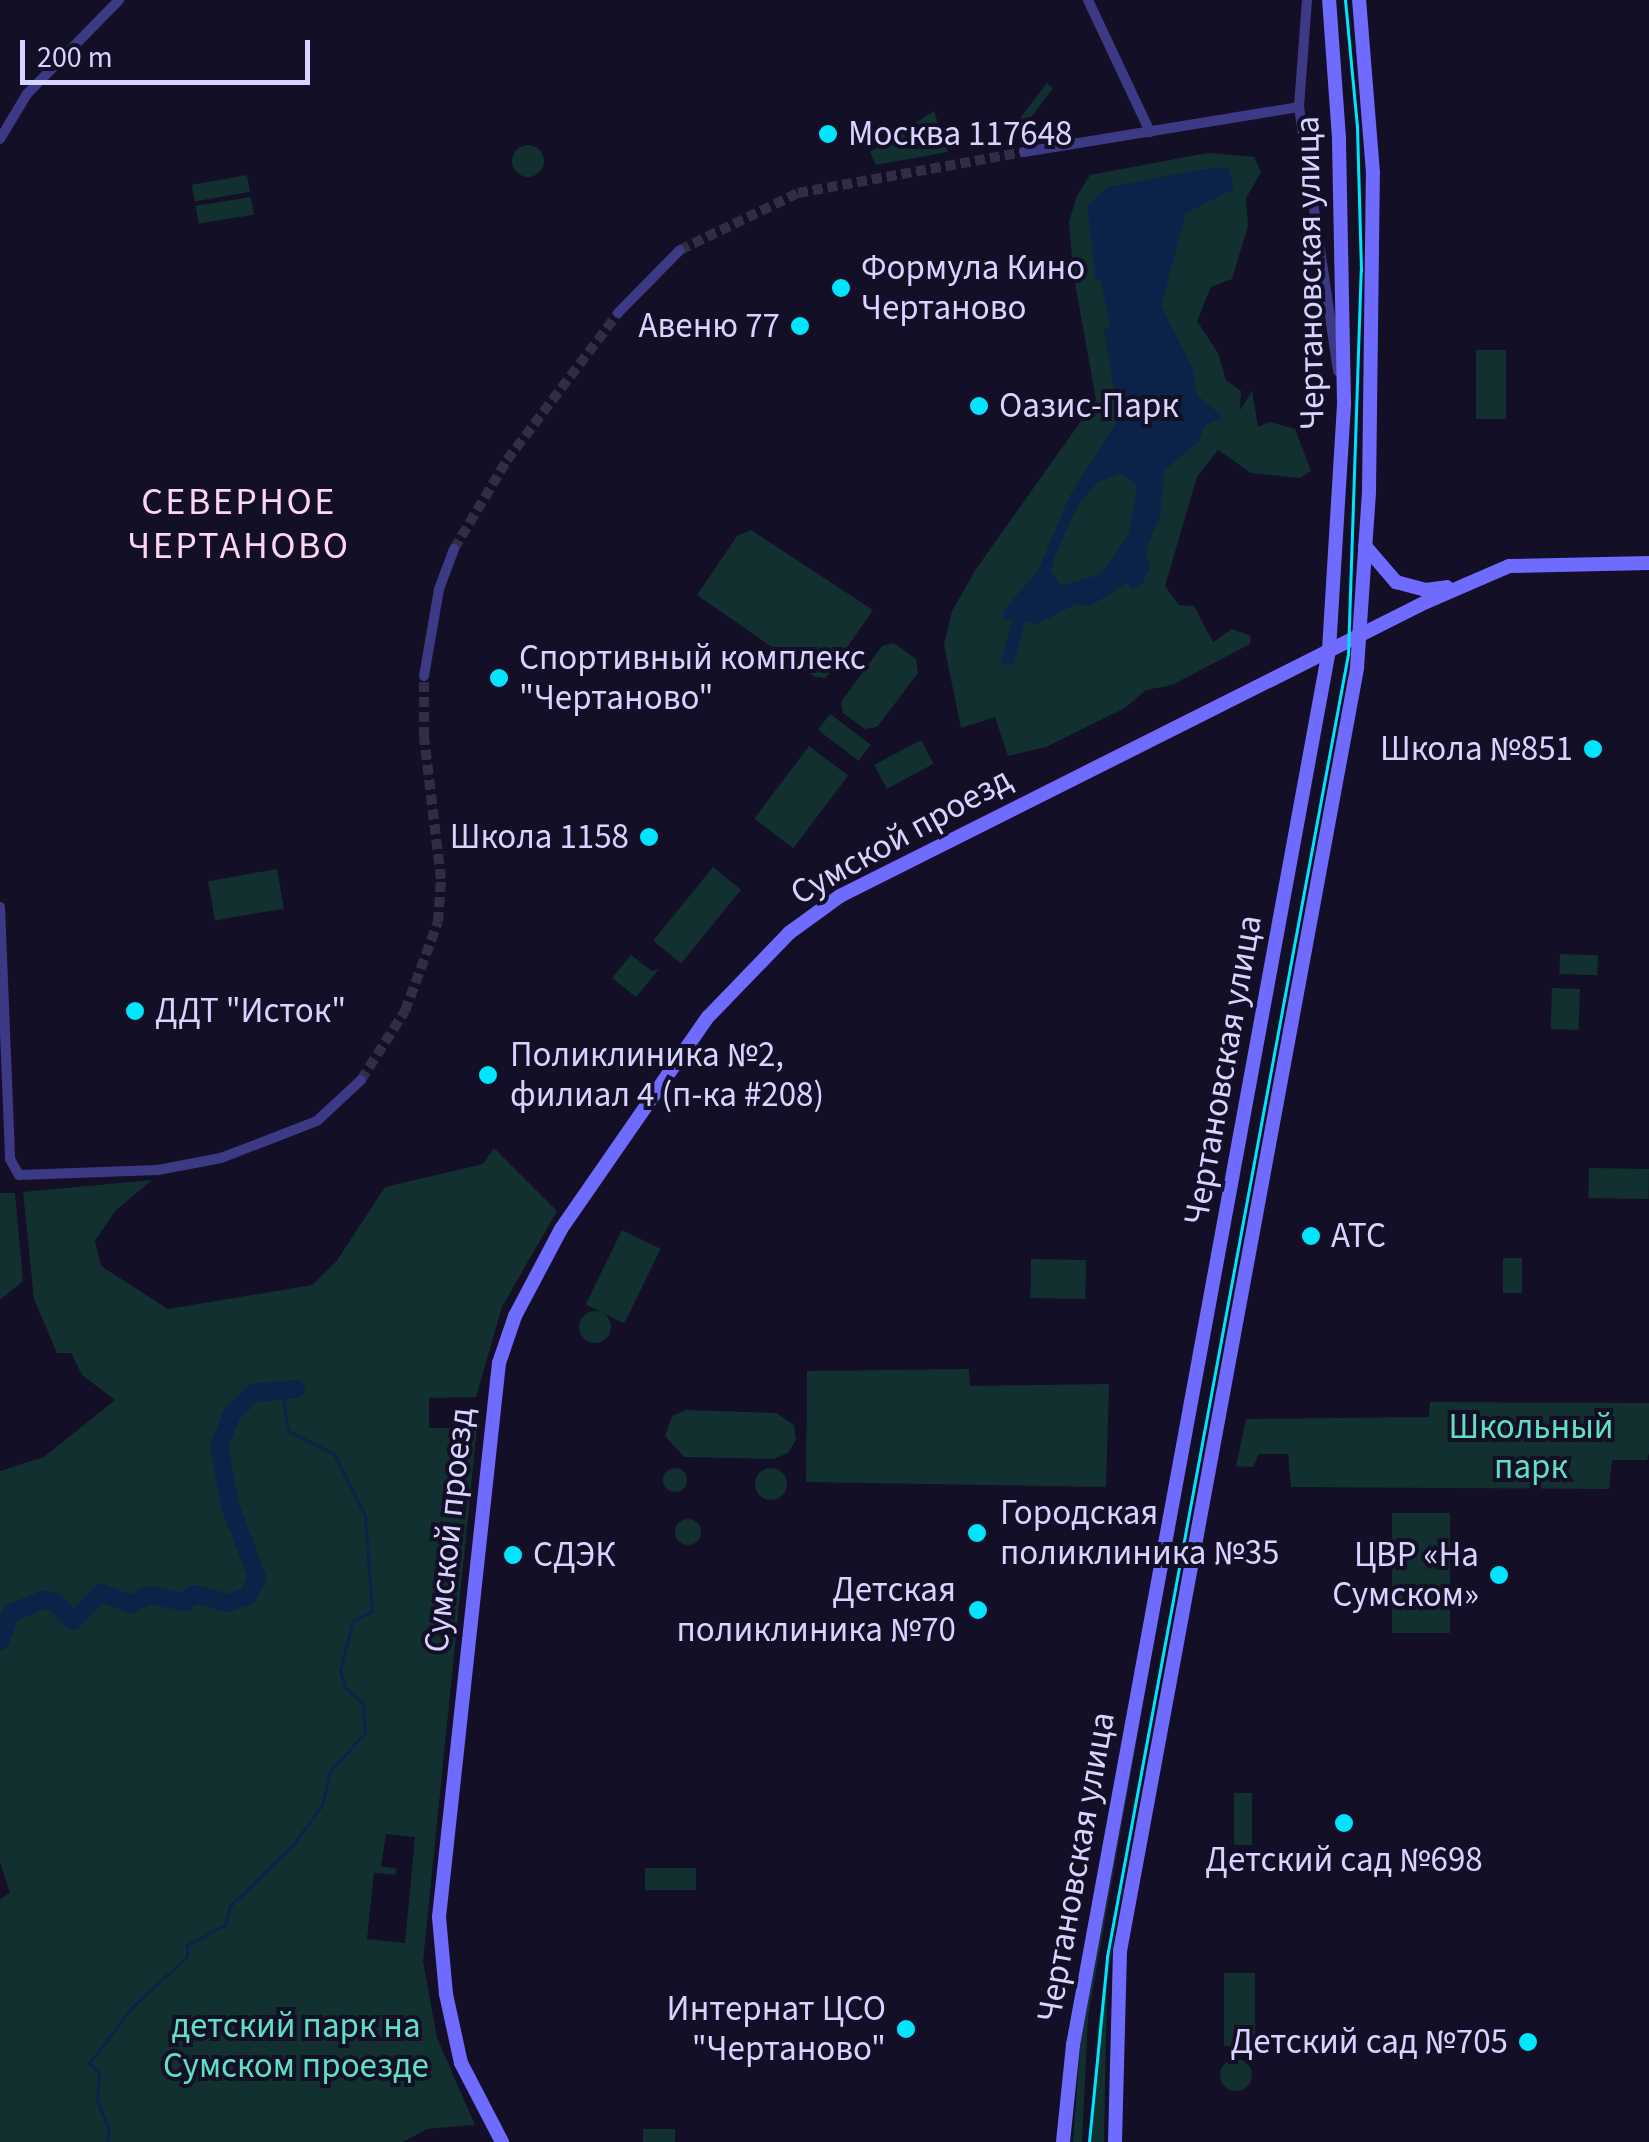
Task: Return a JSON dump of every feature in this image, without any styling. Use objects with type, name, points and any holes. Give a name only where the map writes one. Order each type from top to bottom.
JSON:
[{"type":"main road","name":"Чертановская улица","points":[[1063,2142],[1074,2045],[1329,650],[1344,408],[1339,138],[1329,0]]},
{"type":"main road","name":"Чертановская улица","points":[[1115,2142],[1120,1951],[1348,733],[1360,635],[1370,415],[1372,173],[1358,0]]},
{"type":"main road","points":[[1365,546],[1386,573],[1409,588],[1439,589],[1477,578]]},
{"type":"main road","name":"Сумской проезд","points":[[502,2142],[461,2063],[446,1994],[439,1917],[496,1379],[530,1282],[708,1016],[789,933],[856,888],[1477,578],[1509,566],[1649,563]]},
{"type":"main road","points":[[1192,1406],[1201,1421],[1220,1416]]},
{"type":"main road","points":[[1182,1461],[1194,1456],[1211,1467]]},
{"type":"street","points":[[0,139],[27,94],[119,0]]},
{"type":"street","points":[[1088,0],[1150,132]]},
{"type":"street","points":[[1307,0],[1299,106],[1344,408],[1370,415]]},
{"type":"street","points":[[1024,152],[1299,106]]},
{"type":"street","points":[[618,313],[680,250]]},
{"type":"street","points":[[424,676],[439,589],[454,548]]},
{"type":"street","points":[[0,907],[10,1159],[18,1175],[202,1163],[317,1121],[361,1080]]},
{"type":"green space","points":[[1047,83],[1053,88],[1018,135],[1016,123]]},
{"type":"green space","points":[[934,111],[948,152],[876,165],[870,152]]},
{"type":"green space","points":[[528,145],[539,150],[544,161],[539,172],[528,177],[517,172],[512,161],[517,150]]},
{"type":"green space","points":[[1207,153],[1254,157],[1261,172],[1246,198],[1248,226],[1232,279],[1211,287],[1197,321],[1218,353],[1226,380],[1241,391],[1240,410],[1252,391],[1258,427],[1270,422],[1295,429],[1311,471],[1300,478],[1251,473],[1218,450],[1197,477],[1165,586],[1179,605],[1194,606],[1213,642],[1232,629],[1251,636],[1250,644],[1172,685],[1146,690],[1125,708],[1046,747],[1008,756],[995,717],[961,728],[944,645],[952,611],[976,569],[1096,400],[1073,272],[1069,221],[1077,196],[1090,175]]},
{"type":"green space","points":[[247,175],[250,192],[195,201],[192,185]]},
{"type":"green space","points":[[251,197],[254,215],[199,224],[196,206]]},
{"type":"green space","points":[[1476,350],[1506,350],[1506,419],[1476,419]]},
{"type":"green space","points":[[751,530],[873,610],[826,678],[815,677],[697,595],[737,536]]},
{"type":"green space","points":[[894,643],[916,659],[918,673],[877,727],[865,729],[843,713],[841,702],[882,646]]},
{"type":"green space","points":[[830,714],[871,745],[859,761],[818,730]]},
{"type":"green space","points":[[921,740],[934,764],[887,789],[874,765]]},
{"type":"green space","points":[[809,746],[848,775],[793,848],[754,819]]},
{"type":"green space","points":[[713,867],[741,890],[681,963],[653,941]]},
{"type":"green space","points":[[277,869],[284,908],[215,921],[208,881]]},
{"type":"green space","points":[[1560,954],[1598,955],[1597,975],[1559,974]]},
{"type":"green space","points":[[631,955],[652,971],[659,969],[636,997],[612,978]]},
{"type":"green space","points":[[1552,988],[1580,989],[1579,1030],[1551,1029]]},
{"type":"green space","name":"детский парк на Сумском проезде","points":[[494,1148],[557,1211],[502,1307],[476,1397],[429,1398],[429,1428],[477,1428],[423,1961],[437,2038],[475,2125],[427,2129],[403,2142],[0,2142],[0,1899],[10,1893],[0,1862],[0,1471],[44,1457],[115,1400],[82,1375],[71,1353],[57,1353],[34,1299],[23,1192],[152,1180],[115,1211],[95,1241],[101,1266],[168,1309],[312,1285],[336,1262],[385,1187],[483,1164]],"holes":[[[386,1834],[415,1837],[405,1943],[367,1939],[374,1873],[395,1875],[397,1869],[381,1866]]]},
{"type":"green space","points":[[1589,1168],[1649,1169],[1648,1199],[1588,1198]]},
{"type":"green space","points":[[0,1193],[15,1193],[23,1281],[0,1300]]},
{"type":"green space","points":[[622,1230],[661,1249],[624,1323],[586,1305]]},
{"type":"green space","points":[[1503,1258],[1522,1258],[1522,1293],[1503,1293]]},
{"type":"green space","points":[[1031,1259],[1086,1260],[1085,1299],[1030,1298]]},
{"type":"green space","points":[[595,1311],[606,1316],[611,1327],[606,1338],[595,1343],[584,1338],[579,1327],[584,1316]]},
{"type":"green space","points":[[969,1369],[970,1386],[1109,1384],[1106,1487],[806,1482],[807,1371]]},
{"type":"green space","name":"Школьный парк","points":[[1430,1402],[1649,1403],[1649,1453],[1647,1460],[1612,1460],[1609,1489],[1291,1487],[1288,1454],[1259,1454],[1253,1467],[1236,1466],[1246,1419],[1429,1417]]},
{"type":"green space","points":[[686,1410],[776,1413],[794,1425],[796,1440],[788,1453],[773,1459],[684,1457],[665,1436],[672,1416]]},
{"type":"green space","points":[[675,1468],[684,1471],[684,1489],[675,1492],[666,1489],[663,1480],[666,1471]]},
{"type":"green space","points":[[771,1468],[782,1473],[787,1484],[782,1495],[771,1500],[760,1495],[755,1484],[760,1473]]},
{"type":"green space","points":[[1392,1513],[1450,1513],[1450,1633],[1392,1633]]},
{"type":"green space","points":[[688,1519],[697,1523],[701,1532],[697,1541],[688,1545],[679,1541],[675,1532],[679,1523]]},
{"type":"green space","points":[[1148,1675],[1088,2017],[1082,2142],[1073,2142],[1080,2046]]},
{"type":"green space","points":[[1150,1732],[1107,1980],[1104,2142],[1092,2142],[1098,2025]]},
{"type":"green space","points":[[1234,1793],[1252,1793],[1252,1845],[1234,1845]]},
{"type":"green space","points":[[645,1868],[696,1868],[696,1890],[645,1890]]},
{"type":"green space","points":[[1224,1973],[1255,1973],[1255,2046],[1224,2046]]},
{"type":"green space","points":[[1236,2059],[1247,2064],[1252,2075],[1247,2086],[1236,2091],[1225,2086],[1220,2075],[1225,2064]]},
{"type":"green space","points":[[643,2129],[675,2129],[675,2142],[643,2142]]},
{"type":"water","points":[[1229,168],[1234,189],[1186,213],[1161,306],[1193,369],[1197,395],[1223,417],[1205,425],[1199,441],[1165,470],[1160,515],[1146,551],[1150,568],[1141,586],[1132,589],[1127,583],[1090,606],[1076,604],[1037,624],[1025,622],[1013,665],[1001,663],[1012,620],[1002,619],[1004,610],[1039,569],[1069,497],[1119,418],[1104,329],[1110,327],[1101,280],[1096,280],[1087,206],[1107,187]],"holes":[[[1121,473],[1137,486],[1129,534],[1101,574],[1061,586],[1051,571],[1078,505],[1098,482]]]},
{"type":"waterway","points":[[0,1641],[11,1613],[43,1600],[55,1602],[73,1621],[101,1593],[132,1604],[149,1595],[185,1602],[194,1594],[228,1603],[248,1596],[257,1578],[230,1505],[219,1446],[232,1414],[253,1393],[296,1389]]},
{"type":"waterway","points":[[107,2142],[109,2130],[97,2101],[99,2072],[89,2064],[132,2007],[187,1957],[187,1945],[225,1925],[230,1906],[293,1845],[322,1805],[330,1771],[365,1733],[363,1703],[345,1688],[340,1670],[353,1621],[372,1611],[365,1516],[334,1454],[288,1431],[282,1390]]},
{"type":"tunnel","points":[[680,250],[798,193],[1024,152]]},
{"type":"tunnel","points":[[454,549],[507,460],[618,313]]},
{"type":"tunnel","points":[[361,1080],[405,1011],[438,922],[441,879],[424,737],[424,676]]},
{"type":"tram line","points":[[1089,2142],[1107,1957],[1348,654],[1361,271],[1357,127],[1345,0]]},
{"type":"place","name":"Москва 117648","points":[[828,134]]},
{"type":"place","name":"Формула Кино Чертаново","points":[[841,288]]},
{"type":"place","name":"Авеню 77","points":[[800,326]]},
{"type":"place","name":"Оазис-Парк","points":[[979,406]]},
{"type":"place","name":"Спортивный комплекс \"Чертаново\"","points":[[499,678]]},
{"type":"place","name":"Школа №851","points":[[1593,749]]},
{"type":"place","name":"Школа 1158","points":[[649,837]]},
{"type":"place","name":"ДДТ \"Исток\"","points":[[135,1011]]},
{"type":"place","name":"Поликлиника №2, филиал 4 (п-ка #208)","points":[[488,1075]]},
{"type":"place","name":"АТС","points":[[1311,1236]]},
{"type":"place","name":"Городская поликлиника №35","points":[[977,1533]]},
{"type":"place","name":"СДЭК","points":[[513,1555]]},
{"type":"place","name":"ЦВР «На Сумском»","points":[[1499,1575]]},
{"type":"place","name":"Детская поликлиника №70","points":[[978,1610]]},
{"type":"place","name":"Детский сад №698","points":[[1344,1823]]},
{"type":"place","name":"Интернат ЦСО \"Чертаново\"","points":[[906,2029]]},
{"type":"place","name":"Детский сад №705","points":[[1528,2042]]},
{"type":"district","name":"СЕВЕРНОЕ ЧЕРТАНОВО","points":[[239,525]]}]
